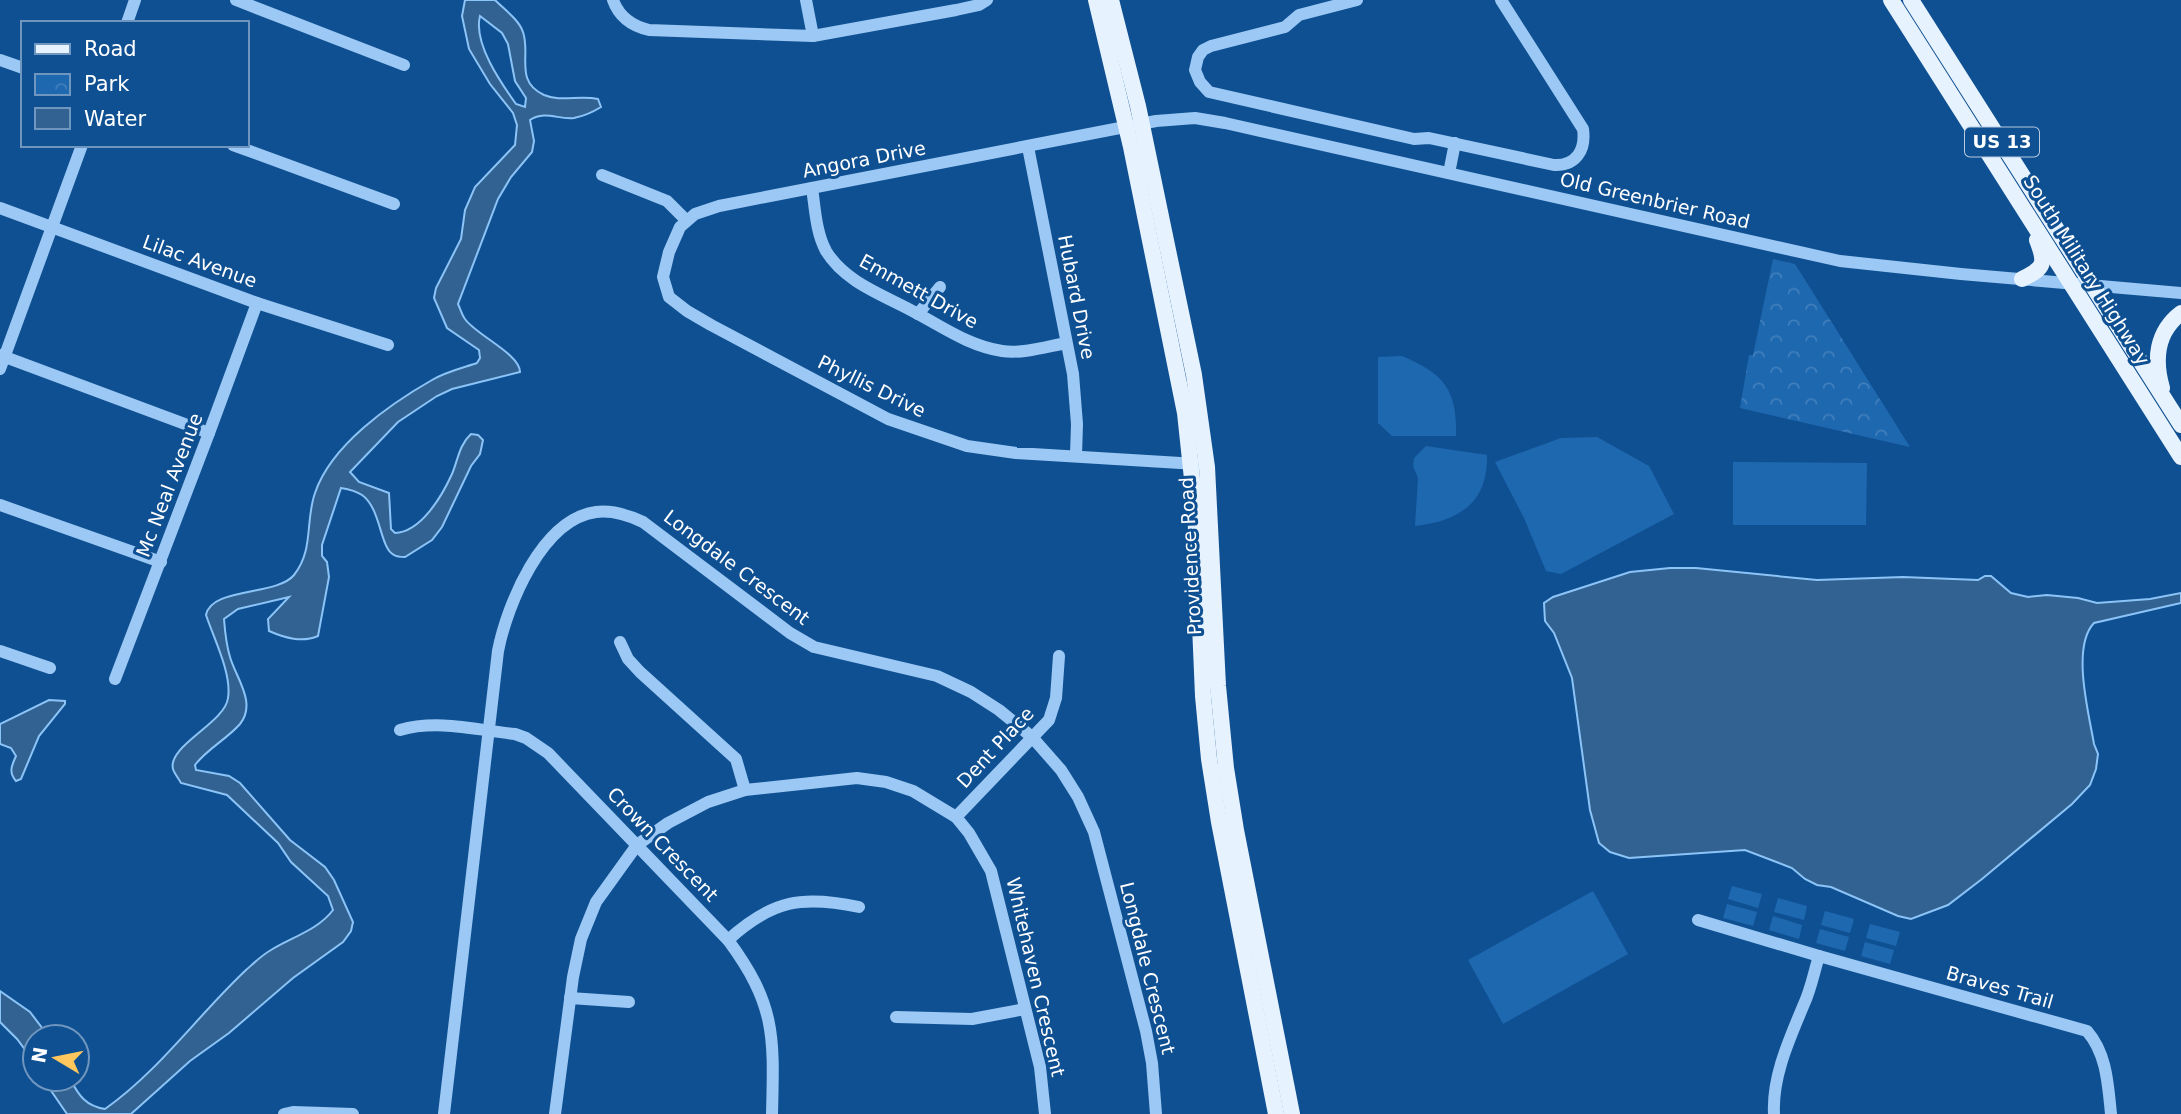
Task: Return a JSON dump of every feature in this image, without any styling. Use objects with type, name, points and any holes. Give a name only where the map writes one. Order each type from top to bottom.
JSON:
[{"type":"main road","name":"Providence Road","points":[[1096,0],[1134,125]]},
{"type":"main road","name":"Providence Road","points":[[1111,0],[1178,371],[1199,465],[1225,760],[1236,830],[1292,1114]]},
{"type":"main road","name":"South Military Highway","points":[[1891,0],[2181,457]]},
{"type":"main road","name":"South Military Highway","points":[[1911,0],[2181,425]]},
{"type":"main road","points":[[2022,279],[2036,273],[2042,264],[2044,256],[2037,240],[2037,231]]},
{"type":"main road","points":[[2166,401],[2159,376],[2159,343],[2172,320],[2181,313]]},
{"type":"main road","name":"Providence Road","points":[[1199,465],[1203,686],[1209,759],[1276,1114]]},
{"type":"street","points":[[128,21],[135,0]]},
{"type":"street","points":[[236,0],[404,65]]},
{"type":"street","points":[[806,0],[813,36]]},
{"type":"street","points":[[615,4],[627,21],[660,32],[813,36],[954,5],[979,5],[987,0]]},
{"type":"street","points":[[1357,0],[1299,15],[1285,27],[1203,50],[1195,70],[1200,82],[1209,92],[1413,139],[1429,138],[1563,165],[1574,161],[1585,141],[1583,130],[1501,0]]},
{"type":"street","points":[[0,60],[21,67]]},
{"type":"street","name":"Old Greenbrier Road","points":[[1134,125],[1178,118],[1225,123],[1840,261],[2181,293]]},
{"type":"street","name":"Angora Drive","points":[[686,220],[719,206],[1134,125]]},
{"type":"street","points":[[1449,173],[1455,143]]},
{"type":"street","points":[[81,147],[1,360],[209,433]]},
{"type":"street","points":[[238,147],[394,204]]},
{"type":"street","name":"Hubard Drive","points":[[1028,147],[1076,396],[1076,456]]},
{"type":"street","points":[[602,175],[667,201],[686,220]]},
{"type":"street","name":"Emmett Drive","points":[[812,188],[820,238],[844,272],[866,287],[964,340],[994,350],[1023,351],[1066,343]]},
{"type":"street","name":"Lilac Avenue","points":[[0,208],[257,303],[388,345]]},
{"type":"street","name":"Phyllis Drive","points":[[686,220],[674,237],[663,277],[666,291],[677,304],[888,419],[967,446],[1016,453],[1199,465]]},
{"type":"street","points":[[918,314],[940,287]]},
{"type":"street","name":"Mc Neal Avenue","points":[[115,679],[257,303]]},
{"type":"street","points":[[0,505],[161,562]]},
{"type":"street","name":"Longdale Crescent","points":[[444,1114],[488,731],[503,627],[522,582],[541,552],[562,529],[581,516],[606,512],[628,515],[643,522],[790,633],[814,647],[937,676],[971,692],[999,710],[1032,737],[1061,770],[1078,797],[1094,832],[1146,1031],[1152,1063],[1156,1114]]},
{"type":"street","points":[[620,642],[628,659],[640,672],[736,759],[746,790]]},
{"type":"street","points":[[0,651],[50,668]]},
{"type":"street","name":"Dent Place","points":[[956,817],[1049,720],[1056,698],[1059,656]]},
{"type":"street","name":"Crown Crescent","points":[[400,730],[433,724],[488,731],[526,738],[548,753],[728,940],[742,959],[765,1004],[771,1030],[772,1114]]},
{"type":"street","name":"Whitehaven Crescent","points":[[555,1114],[577,955],[596,902],[637,845],[668,823],[708,802],[746,790],[857,778],[886,782],[913,791],[956,817],[969,832],[991,871],[1040,1067],[1045,1114]]},
{"type":"street","points":[[728,940],[748,922],[787,904],[810,900],[859,907]]},
{"type":"street","name":"Braves Trail","points":[[1698,920],[2087,1031],[2101,1055],[2111,1114]]},
{"type":"street","points":[[1774,1114],[1778,1079],[1819,956]]},
{"type":"street","points":[[570,998],[629,1002]]},
{"type":"street","points":[[896,1017],[972,1019],[1025,1009]]},
{"type":"street","points":[[284,1114],[353,1114]]},
{"type":"green space","points":[[1773,259],[1795,264],[1910,447],[1740,408],[1749,355],[1753,355]]},
{"type":"green space","points":[[1402,356],[1428,369],[1445,385],[1454,406],[1456,436],[1392,436],[1378,423],[1378,357]]},
{"type":"green space","points":[[1597,437],[1649,466],[1674,514],[1561,574],[1546,571],[1524,518],[1495,462],[1561,438]]},
{"type":"green space","points":[[1426,446],[1487,455],[1486,472],[1482,486],[1468,507],[1445,520],[1415,526],[1418,478],[1413,466],[1414,458]]},
{"type":"green space","points":[[1733,462],[1867,463],[1866,525],[1733,525]]},
{"type":"green space","points":[[1732,886],[1762,894],[1758,908],[1728,899]]},
{"type":"green space","points":[[1593,891],[1628,954],[1503,1024],[1468,960]]},
{"type":"green space","points":[[1778,898],[1807,906],[1804,920],[1774,912]]},
{"type":"green space","points":[[1727,904],[1757,912],[1753,926],[1723,918]]},
{"type":"green space","points":[[1825,911],[1854,919],[1850,933],[1821,925]]},
{"type":"green space","points":[[1773,916],[1802,925],[1799,939],[1769,930]]},
{"type":"green space","points":[[1870,924],[1900,932],[1896,946],[1866,938]]},
{"type":"green space","points":[[1820,929],[1849,937],[1845,951],[1816,943]]},
{"type":"green space","points":[[1865,942],[1894,950],[1890,964],[1861,956]]},
{"type":"water","points":[[465,0],[495,0],[515,19],[523,32],[526,75],[535,89],[550,97],[598,99],[601,107],[574,118],[541,116],[530,120],[534,141],[532,152],[511,177],[498,199],[458,304],[471,325],[513,358],[520,372],[452,389],[437,396],[398,422],[350,472],[359,482],[389,493],[391,529],[395,533],[405,531],[422,520],[443,492],[467,438],[471,434],[478,435],[483,440],[480,454],[471,466],[442,527],[432,540],[405,557],[396,556],[389,551],[368,501],[352,490],[341,488],[322,545],[322,556],[327,562],[329,577],[318,636],[294,639],[269,631],[268,619],[289,597],[238,609],[224,619],[229,652],[246,699],[245,716],[240,724],[195,765],[196,770],[229,776],[240,783],[290,840],[325,867],[334,880],[353,922],[351,931],[343,942],[293,978],[229,1033],[190,1061],[131,1114],[67,1114],[53,1093],[79,1093],[93,1105],[105,1109],[143,1078],[228,987],[264,954],[312,928],[333,910],[328,896],[291,862],[278,843],[227,795],[181,783],[173,769],[174,760],[187,743],[225,707],[228,698],[225,668],[206,615],[211,606],[219,600],[286,582],[294,575],[307,545],[315,493],[334,458],[348,442],[398,401],[437,377],[477,363],[480,358],[479,350],[447,328],[434,298],[436,288],[461,239],[465,210],[475,187],[515,145],[517,125],[513,113],[490,84],[469,49],[462,16]],"holes":[[[480,16],[502,33],[508,44],[515,81],[526,98],[525,107],[516,104],[484,50],[479,27]]]},
{"type":"water","points":[[1696,568],[1817,580],[1903,577],[1978,580],[1991,576],[2011,593],[2028,597],[2047,595],[2097,603],[2150,599],[2181,593],[2181,603],[2094,623],[2087,634],[2083,664],[2086,699],[2098,754],[2090,785],[2072,804],[1948,905],[1911,919],[1831,887],[1817,885],[1792,868],[1745,850],[1629,858],[1610,852],[1599,843],[1590,810],[1572,678],[1554,633],[1545,621],[1544,603],[1553,597],[1630,572]]},
{"type":"water","points":[[49,700],[65,701],[65,704],[39,736],[21,779],[16,781],[11,772],[16,756],[11,748],[0,744],[0,724]]},
{"type":"water","points":[[0,991],[30,1012],[38,1023],[21,1023],[21,1044],[0,1022]]}]
